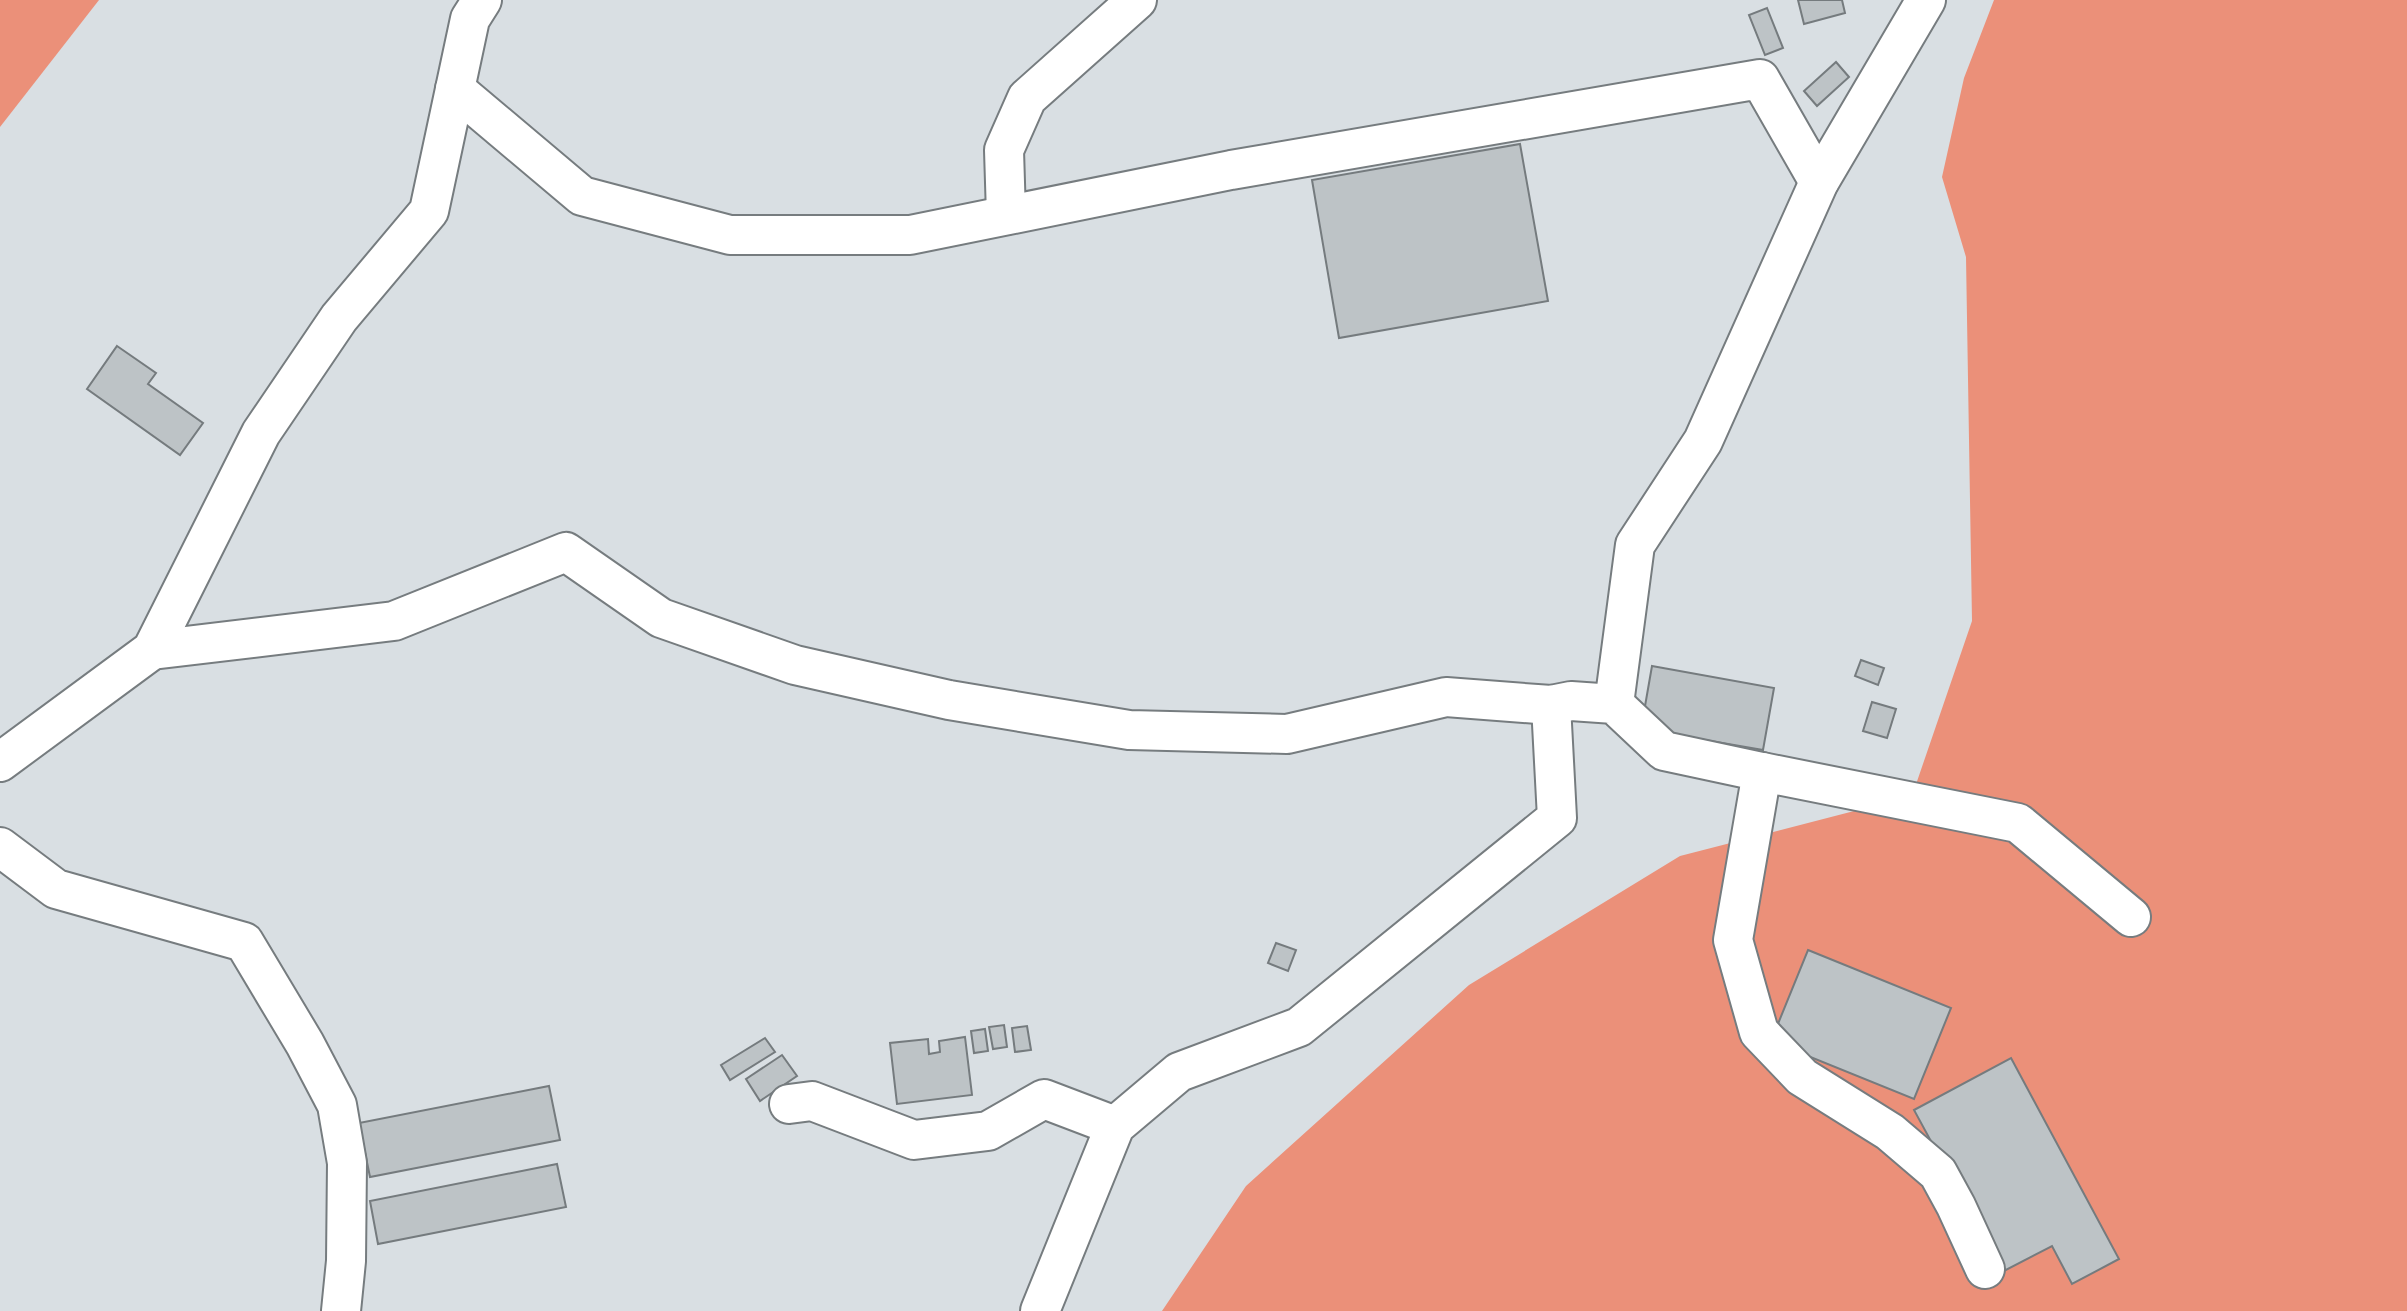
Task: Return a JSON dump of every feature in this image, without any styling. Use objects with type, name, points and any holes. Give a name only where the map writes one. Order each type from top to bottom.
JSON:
[{"type":"street","points":[[0,762],[152,650],[261,433],[339,318],[429,211],[470,19],[482,0]]},
{"type":"street","points":[[1006,215],[1004,150],[1027,98],[1137,0]]},
{"type":"street","points":[[1614,704],[1635,545],[1703,441],[1819,182],[1926,0]]},
{"type":"street","points":[[455,89],[582,197],[730,234],[909,234],[1231,170],[1760,79],[1819,182]]},
{"type":"street","points":[[152,650],[394,621],[566,552],[661,618],[795,665],[949,700],[1129,730],[1286,734],[1446,697],[1550,705],[1571,701],[1614,704],[1664,751],[2018,823],[2131,917]]},
{"type":"street","points":[[1040,1311],[1115,1126],[1179,1072],[1299,1027],[1557,818],[1550,705]]},
{"type":"street","points":[[1762,772],[1733,940],[1759,1032],[1802,1077],[1890,1132],[1938,1173],[1985,1269]]},
{"type":"street","points":[[0,847],[56,889],[244,942],[305,1044],[337,1105],[347,1163],[346,1261],[341,1311]]},
{"type":"street","points":[[789,1104],[812,1101],[914,1140],[988,1131],[1044,1099],[1115,1126]]},
{"type":"shaded area","points":[[0,0],[99,0],[0,127]]},
{"type":"shaded area","points":[[1994,0],[2407,0],[2407,1311],[1162,1311],[1246,1186],[1469,985],[1680,856],[1912,796],[1972,621],[1966,257],[1942,177],[1964,78]]},
{"type":"building","points":[[1798,0],[1842,0],[1845,13],[1804,24]]},
{"type":"building","points":[[1767,8],[1783,48],[1765,55],[1749,15]]},
{"type":"building","points":[[1836,62],[1849,77],[1817,106],[1804,91]]},
{"type":"building","points":[[1520,144],[1548,301],[1339,338],[1312,180]]},
{"type":"building","points":[[117,346],[156,373],[148,384],[203,423],[180,455],[87,389]]},
{"type":"building","points":[[1861,660],[1884,668],[1878,685],[1855,676]]},
{"type":"building","points":[[1652,666],[1774,688],[1763,750],[1641,729]]},
{"type":"building","points":[[1872,702],[1896,709],[1887,738],[1863,731]]},
{"type":"building","points":[[1276,943],[1296,950],[1288,971],[1268,963]]},
{"type":"building","points":[[1808,950],[1951,1008],[1914,1099],[1771,1041]]},
{"type":"building","points":[[1004,1025],[1007,1047],[993,1049],[989,1027]]},
{"type":"building","points":[[1027,1026],[1031,1050],[1015,1052],[1012,1028]]},
{"type":"building","points":[[985,1029],[988,1051],[974,1053],[971,1031]]},
{"type":"building","points":[[965,1037],[972,1095],[897,1104],[890,1043],[928,1039],[929,1054],[940,1052],[939,1041]]},
{"type":"building","points":[[765,1038],[775,1052],[730,1080],[721,1065]]},
{"type":"building","points":[[782,1055],[797,1076],[760,1101],[746,1079]]},
{"type":"building","points":[[2011,1058],[2119,1259],[2072,1284],[2052,1246],[2002,1272],[1914,1110]]},
{"type":"building","points":[[549,1086],[560,1140],[370,1177],[359,1123]]},
{"type":"building","points":[[557,1164],[566,1207],[378,1244],[370,1201]]}]
